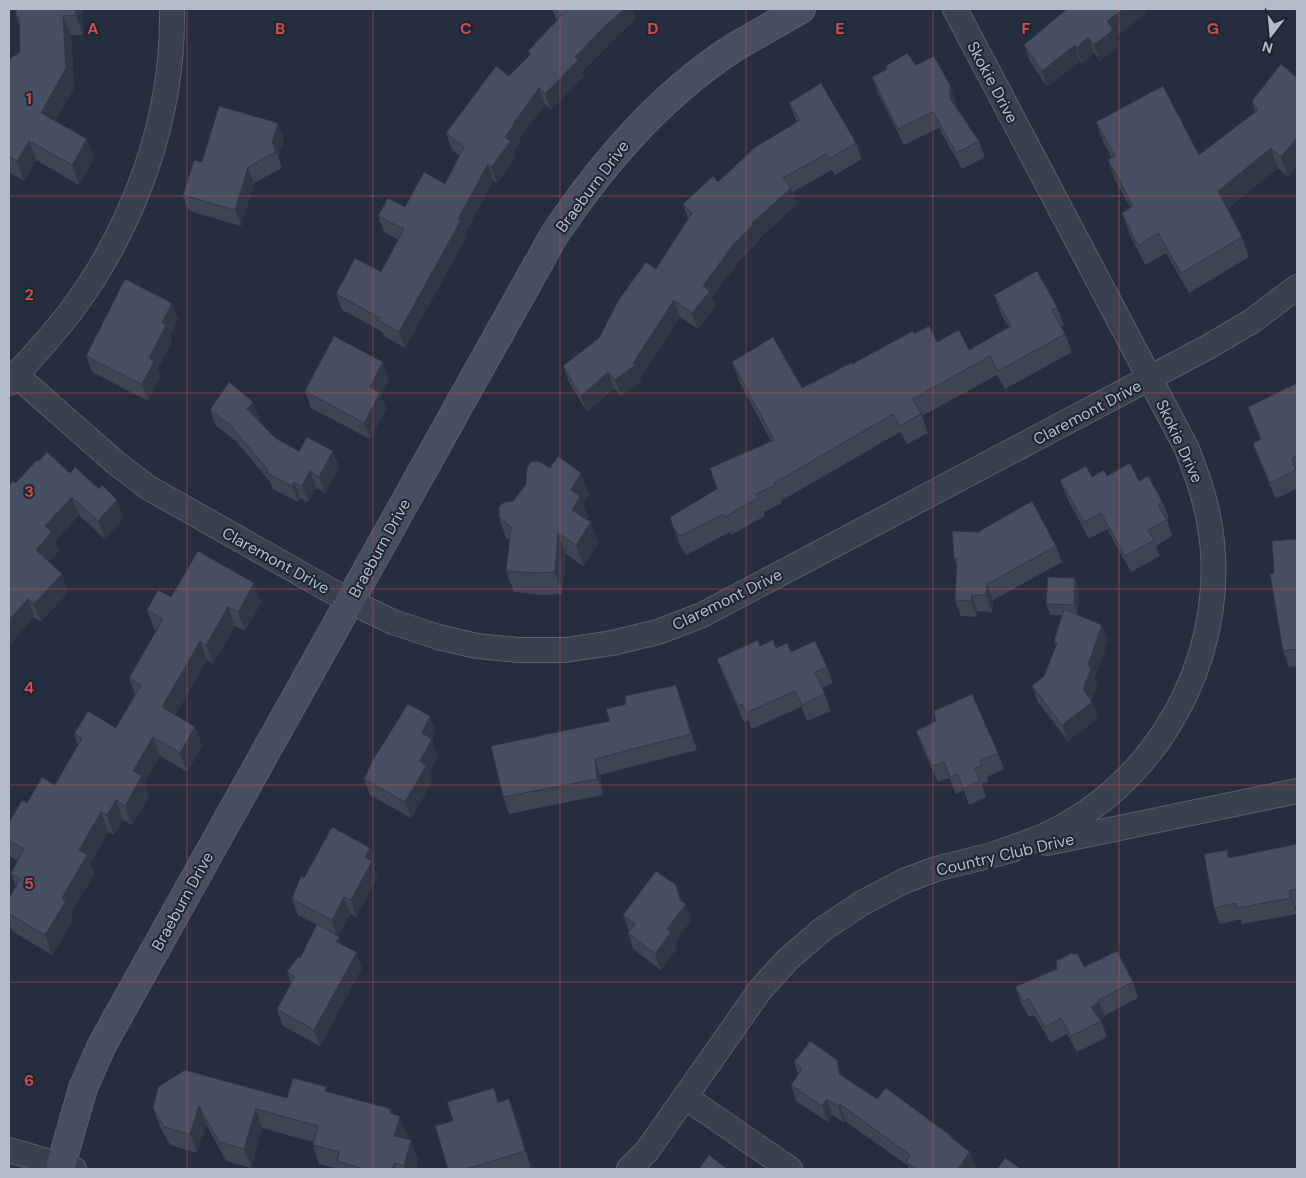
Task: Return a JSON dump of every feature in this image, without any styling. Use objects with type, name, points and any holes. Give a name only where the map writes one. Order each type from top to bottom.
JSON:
[{"type":"street","points":[[12,379],[70,312],[99,269],[124,224],[144,177],[158,128],[168,77],[172,9]]},
{"type":"street","name":"Braeburn Drive","points":[[67,1167],[83,1088],[102,1044],[553,238],[581,195],[613,155],[647,118],[685,84],[734,48],[801,9]]},
{"type":"street","name":"Skokie Drive","points":[[955,9],[1187,449],[1200,482],[1210,522],[1213,570],[1212,602],[1205,642],[1192,681],[1174,717],[1152,751],[1128,778],[1101,801],[1068,824],[1036,839],[997,853]]},
{"type":"street","name":"Claremont Drive","points":[[12,379],[149,488],[349,601],[393,622],[438,637],[477,646],[565,650],[612,644],[658,632],[702,615],[1208,347],[1252,321],[1297,287]]},
{"type":"street","name":"Country Club Drive","points":[[629,1169],[646,1151],[760,990],[787,960],[823,929],[862,902],[904,881],[936,869],[997,853],[1297,791]]},
{"type":"street","points":[[685,1097],[790,1169]]},
{"type":"street","points":[[9,1150],[67,1167]]},
{"type":"building","points":[[16,9],[75,9],[76,15],[63,16],[66,68],[41,113],[87,139],[72,165],[29,141],[17,161],[9,156],[9,63],[11,58],[20,52],[19,17],[16,17]]},
{"type":"building","points":[[555,9],[624,9],[575,57],[578,60],[545,94],[539,88],[513,124],[505,137],[511,141],[491,167],[488,164],[458,219],[461,220],[399,332],[378,320],[380,318],[336,294],[355,258],[381,272],[404,229],[378,216],[388,198],[405,207],[424,172],[445,184],[464,147],[446,133],[496,66],[509,76],[531,54],[528,51],[562,15]]},
{"type":"building","points":[[1067,9],[1124,9],[1107,21],[1113,30],[1094,45],[1088,37],[1077,48],[1075,45],[1042,71],[1024,45]]},
{"type":"building","points":[[907,53],[916,65],[934,56],[950,85],[950,99],[979,141],[956,153],[933,112],[898,129],[872,77],[887,69],[886,66]]},
{"type":"building","points":[[1281,64],[1297,78],[1297,138],[1281,157],[1271,148],[1218,191],[1242,237],[1181,273],[1158,233],[1138,246],[1122,213],[1133,206],[1108,160],[1115,156],[1096,122],[1163,86],[1199,155],[1258,110],[1252,101]]},
{"type":"building","points":[[821,83],[856,143],[829,159],[826,154],[783,178],[791,188],[752,223],[753,225],[732,246],[703,286],[710,291],[692,313],[674,300],[633,363],[635,365],[615,380],[608,372],[581,396],[563,366],[599,338],[618,301],[646,262],[656,269],[692,213],[683,204],[713,176],[718,182],[754,148],[800,120],[789,103]]},
{"type":"building","points":[[219,106],[278,123],[272,142],[276,152],[248,167],[235,210],[183,195],[194,160],[202,162]]},
{"type":"building","points":[[1037,271],[1057,307],[1052,310],[1065,334],[998,371],[990,356],[913,399],[921,414],[900,426],[893,414],[774,483],[775,485],[756,494],[758,498],[725,517],[723,514],[680,536],[673,527],[670,517],[717,489],[710,468],[774,440],[732,362],[773,337],[802,388],[913,331],[914,334],[929,326],[937,342],[959,330],[969,350],[1011,326],[994,295]]},
{"type":"building","points":[[125,279],[172,303],[162,322],[166,325],[149,358],[154,361],[142,384],[86,356]]},
{"type":"building","points":[[334,336],[383,362],[370,387],[380,393],[364,423],[305,391]]},
{"type":"building","points":[[229,382],[253,402],[247,409],[275,438],[299,451],[307,437],[333,451],[319,477],[310,471],[302,486],[294,482],[292,486],[267,473],[268,470],[230,425],[210,410]]},
{"type":"building","points":[[1297,383],[1297,455],[1292,458],[1296,470],[1270,483],[1253,444],[1261,439],[1248,407]]},
{"type":"building","points":[[47,452],[70,473],[75,467],[99,489],[102,485],[117,500],[98,521],[72,497],[45,526],[52,532],[36,550],[62,574],[34,604],[28,599],[9,620],[9,486],[13,481],[16,483]]},
{"type":"building","points":[[558,456],[581,473],[571,490],[580,496],[572,510],[591,522],[576,545],[558,533],[555,572],[506,571],[511,527],[499,517],[499,507],[503,503],[513,501],[526,484],[527,467],[531,462],[538,461],[550,468]]},
{"type":"building","points":[[1130,463],[1139,481],[1148,476],[1163,503],[1158,505],[1167,520],[1148,530],[1154,540],[1125,556],[1101,513],[1084,522],[1060,480],[1086,466],[1092,477],[1104,470],[1107,476]]},
{"type":"building","points":[[1032,501],[1056,546],[987,584],[986,595],[972,595],[971,601],[955,600],[957,558],[954,558],[952,531],[978,532]]},
{"type":"building","points":[[1297,539],[1297,649],[1283,651],[1270,574],[1274,573],[1272,541]]},
{"type":"building","points":[[198,551],[254,583],[238,612],[228,607],[206,645],[200,641],[162,707],[195,727],[180,753],[153,737],[133,771],[142,776],[125,806],[116,800],[107,815],[101,812],[79,850],[87,855],[62,898],[66,901],[45,935],[9,914],[9,899],[20,879],[11,873],[24,849],[9,840],[9,823],[22,800],[27,803],[42,777],[55,785],[82,738],[74,734],[88,711],[116,728],[141,685],[129,678],[163,619],[147,610],[158,590],[171,597]]},
{"type":"building","points":[[1048,577],[1075,578],[1074,605],[1046,604]]},
{"type":"building","points":[[1064,609],[1102,625],[1088,665],[1091,669],[1083,689],[1092,702],[1062,725],[1032,686],[1044,676],[1057,643],[1054,641]]},
{"type":"building","points":[[758,640],[760,646],[773,640],[776,648],[787,643],[791,652],[815,641],[827,667],[815,672],[825,694],[802,705],[795,691],[746,713],[742,704],[738,706],[717,659]]},
{"type":"building","points":[[676,685],[691,734],[595,759],[597,779],[503,797],[491,746],[610,721],[606,709],[626,704],[625,696]]},
{"type":"building","points":[[972,694],[998,753],[980,761],[982,765],[975,768],[980,781],[963,789],[958,774],[950,777],[944,762],[932,766],[916,731],[936,721],[934,711]]},
{"type":"building","points":[[408,704],[430,716],[422,733],[432,739],[420,761],[426,766],[405,802],[364,779],[374,758]]},
{"type":"building","points":[[332,827],[370,848],[365,857],[372,861],[351,900],[344,897],[332,920],[292,899],[301,876],[304,878]]},
{"type":"building","points":[[1297,844],[1297,889],[1289,891],[1291,898],[1237,908],[1236,903],[1214,908],[1204,854],[1227,850],[1228,858]]},
{"type":"building","points":[[656,871],[676,885],[680,900],[686,904],[667,929],[671,932],[655,954],[628,933],[635,924],[623,915]]},
{"type":"building","points":[[317,924],[339,937],[336,942],[357,952],[314,1030],[277,1009],[295,977],[287,972],[298,957],[300,958]]},
{"type":"building","points":[[1117,951],[1133,982],[1098,1000],[1099,1002],[1091,1007],[1101,1021],[1071,1036],[1061,1018],[1045,1027],[1029,999],[1023,1001],[1015,987],[1057,969],[1056,961],[1072,953],[1074,955],[1077,953],[1084,967]]},
{"type":"building","points":[[810,1041],[837,1060],[839,1074],[877,1099],[886,1088],[970,1152],[958,1169],[917,1169],[906,1162],[910,1155],[840,1104],[838,1106],[827,1099],[822,1106],[791,1085],[802,1069],[794,1062]]},
{"type":"building","points":[[185,1070],[287,1098],[293,1078],[327,1087],[325,1091],[391,1109],[390,1113],[400,1116],[394,1136],[411,1140],[404,1166],[394,1163],[392,1169],[364,1169],[337,1161],[339,1152],[313,1145],[318,1126],[256,1109],[244,1149],[219,1142],[199,1106],[190,1134],[164,1127],[153,1108],[158,1087]]},
{"type":"building","points":[[494,1088],[498,1103],[509,1099],[525,1151],[466,1169],[448,1169],[435,1126],[453,1121],[447,1102]]},
{"type":"building","points":[[709,1155],[727,1169],[699,1169]]},
{"type":"building","points":[[1005,1158],[1021,1169],[997,1169]]}]
